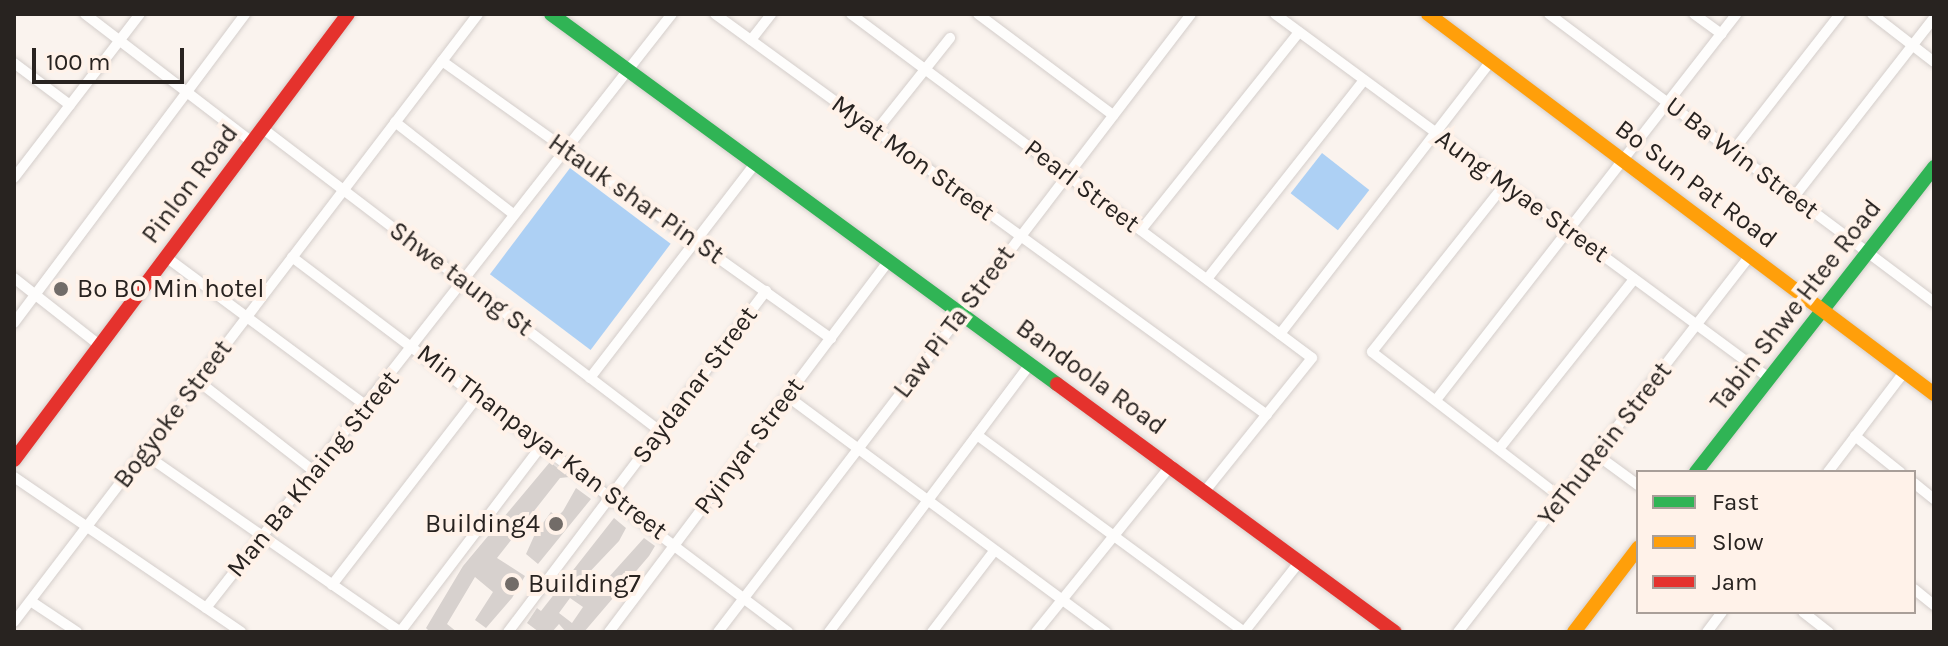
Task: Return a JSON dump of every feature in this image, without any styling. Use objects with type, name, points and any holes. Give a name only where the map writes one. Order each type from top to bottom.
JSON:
[{"type":"street","points":[[85,14],[252,142]]},
{"type":"street","points":[[15,174],[140,14]]},
{"type":"street","points":[[14,323],[245,14]]},
{"type":"street","name":"Pinlon Road","points":[[14,460],[348,14]]},
{"type":"street","name":"Bogyoke Street","points":[[14,622],[478,14]]},
{"type":"street","name":"Bandoola Road","points":[[551,14],[1206,490],[1395,632]]},
{"type":"street","name":"Man Ba Khaing Street","points":[[206,608],[368,407],[512,213],[672,14]]},
{"type":"street","name":"Myat Mon Street","points":[[715,14],[1267,415]]},
{"type":"street","points":[[751,40],[771,14]]},
{"type":"street","name":"Pearl Street","points":[[851,14],[1312,358],[1267,415]]},
{"type":"street","points":[[978,14],[1113,115]]},
{"type":"street","name":"Law Pi Ta Street","points":[[718,632],[1191,14]]},
{"type":"street","name":"Aung Myae Street","points":[[1275,14],[1769,378]]},
{"type":"street","name":"Bo Sun Pat Road","points":[[1428,14],[1824,308],[1934,394]]},
{"type":"street","name":"U Ba Win Street","points":[[1549,14],[1934,302]]},
{"type":"street","points":[[1694,14],[1722,34]]},
{"type":"street","points":[[1436,400],[1737,14]]},
{"type":"street","points":[[1733,151],[1840,14]]},
{"type":"street","points":[[1872,14],[1934,62]]},
{"type":"street","points":[[1794,197],[1934,18]]},
{"type":"street","points":[[1141,230],[1299,32]]},
{"type":"street","points":[[876,131],[950,38]]},
{"type":"street","name":"Htauk shar Pin St","points":[[442,61],[831,338]]},
{"type":"street","points":[[1280,334],[1491,61]]},
{"type":"street","points":[[14,63],[70,105]]},
{"type":"street","points":[[1207,279],[1364,80]]},
{"type":"street","points":[[395,122],[512,213]]},
{"type":"street","name":"Shwe taung St","points":[[262,128],[660,431]]},
{"type":"street","points":[[590,378],[755,164]]},
{"type":"street","name":"Tabin Shwe Htee Road","points":[[1698,470],[1934,167]]},
{"type":"street","points":[[1505,184],[1372,352],[1563,499]]},
{"type":"street","name":"YeThuRein Street","points":[[1458,632],[1750,255]]},
{"type":"street","points":[[166,257],[245,319],[368,407]]},
{"type":"street","name":"Min Thanpayar Kan Street","points":[[292,257],[544,442],[788,632]]},
{"type":"street","name":"Pyinyar Street","points":[[609,632],[889,261]]},
{"type":"street","points":[[14,278],[99,345]]},
{"type":"street","points":[[1499,449],[1634,279]]},
{"type":"street","name":"Saydanar Street","points":[[508,632],[766,291]]},
{"type":"street","points":[[829,632],[1031,363]]},
{"type":"street","points":[[1830,470],[1905,371]]},
{"type":"street","points":[[198,381],[315,472]]},
{"type":"street","points":[[332,585],[479,395]]},
{"type":"street","points":[[787,396],[1106,632]]},
{"type":"street","points":[[1206,490],[1267,415]]},
{"type":"street","points":[[977,435],[1244,632],[1300,561]]},
{"type":"street","points":[[1855,436],[1898,470]]},
{"type":"street","points":[[143,453],[400,632],[544,442]]},
{"type":"street","points":[[1597,455],[1636,484]]},
{"type":"street","points":[[1036,632],[1171,465]]},
{"type":"street","points":[[14,477],[241,632]]},
{"type":"street","points":[[1916,485],[1934,499]]},
{"type":"street","points":[[932,632],[995,550]]},
{"type":"street","points":[[1574,632],[1636,551]]},
{"type":"street","points":[[1916,591],[1934,605]]},
{"type":"street","points":[[32,602],[77,632]]},
{"type":"street","points":[[1707,632],[1720,614]]},
{"type":"street","points":[[1806,614],[1829,632]]},
{"type":"water","points":[[1322,153],[1369,190],[1338,230],[1291,193]]},
{"type":"water","points":[[570,168],[671,244],[591,350],[490,274]]},
{"type":"building","points":[[550,462],[569,477],[560,478],[497,558],[525,576],[512,598],[486,628],[475,620],[493,592],[475,577],[447,624],[457,632],[430,632],[426,628],[463,566]]},
{"type":"building","points":[[576,488],[591,499],[538,564],[526,554],[535,534],[551,512],[557,517],[563,511]]},
{"type":"building","points":[[614,518],[626,528],[619,541],[581,581],[599,588],[644,538],[655,546],[584,632],[566,632],[559,624],[552,632],[539,632],[527,623],[537,608],[541,611]],"holes":[[[570,598],[583,607],[572,623],[559,613]]]},
{"type":"traffic: fast","points":[[551,14],[1057,384]]},
{"type":"traffic: fast","points":[[1698,470],[1934,167]]},
{"type":"traffic: slow","points":[[1428,14],[1934,394]]},
{"type":"traffic: slow","points":[[1574,632],[1636,551]]},
{"type":"traffic: jam","points":[[14,460],[348,14]]},
{"type":"traffic: jam","points":[[1057,384],[1395,632]]},
{"type":"place","name":"Bo BO Min hotel","points":[[61,289]]},
{"type":"place","name":"Building4","points":[[556,524]]},
{"type":"place","name":"Building7","points":[[512,584]]}]
